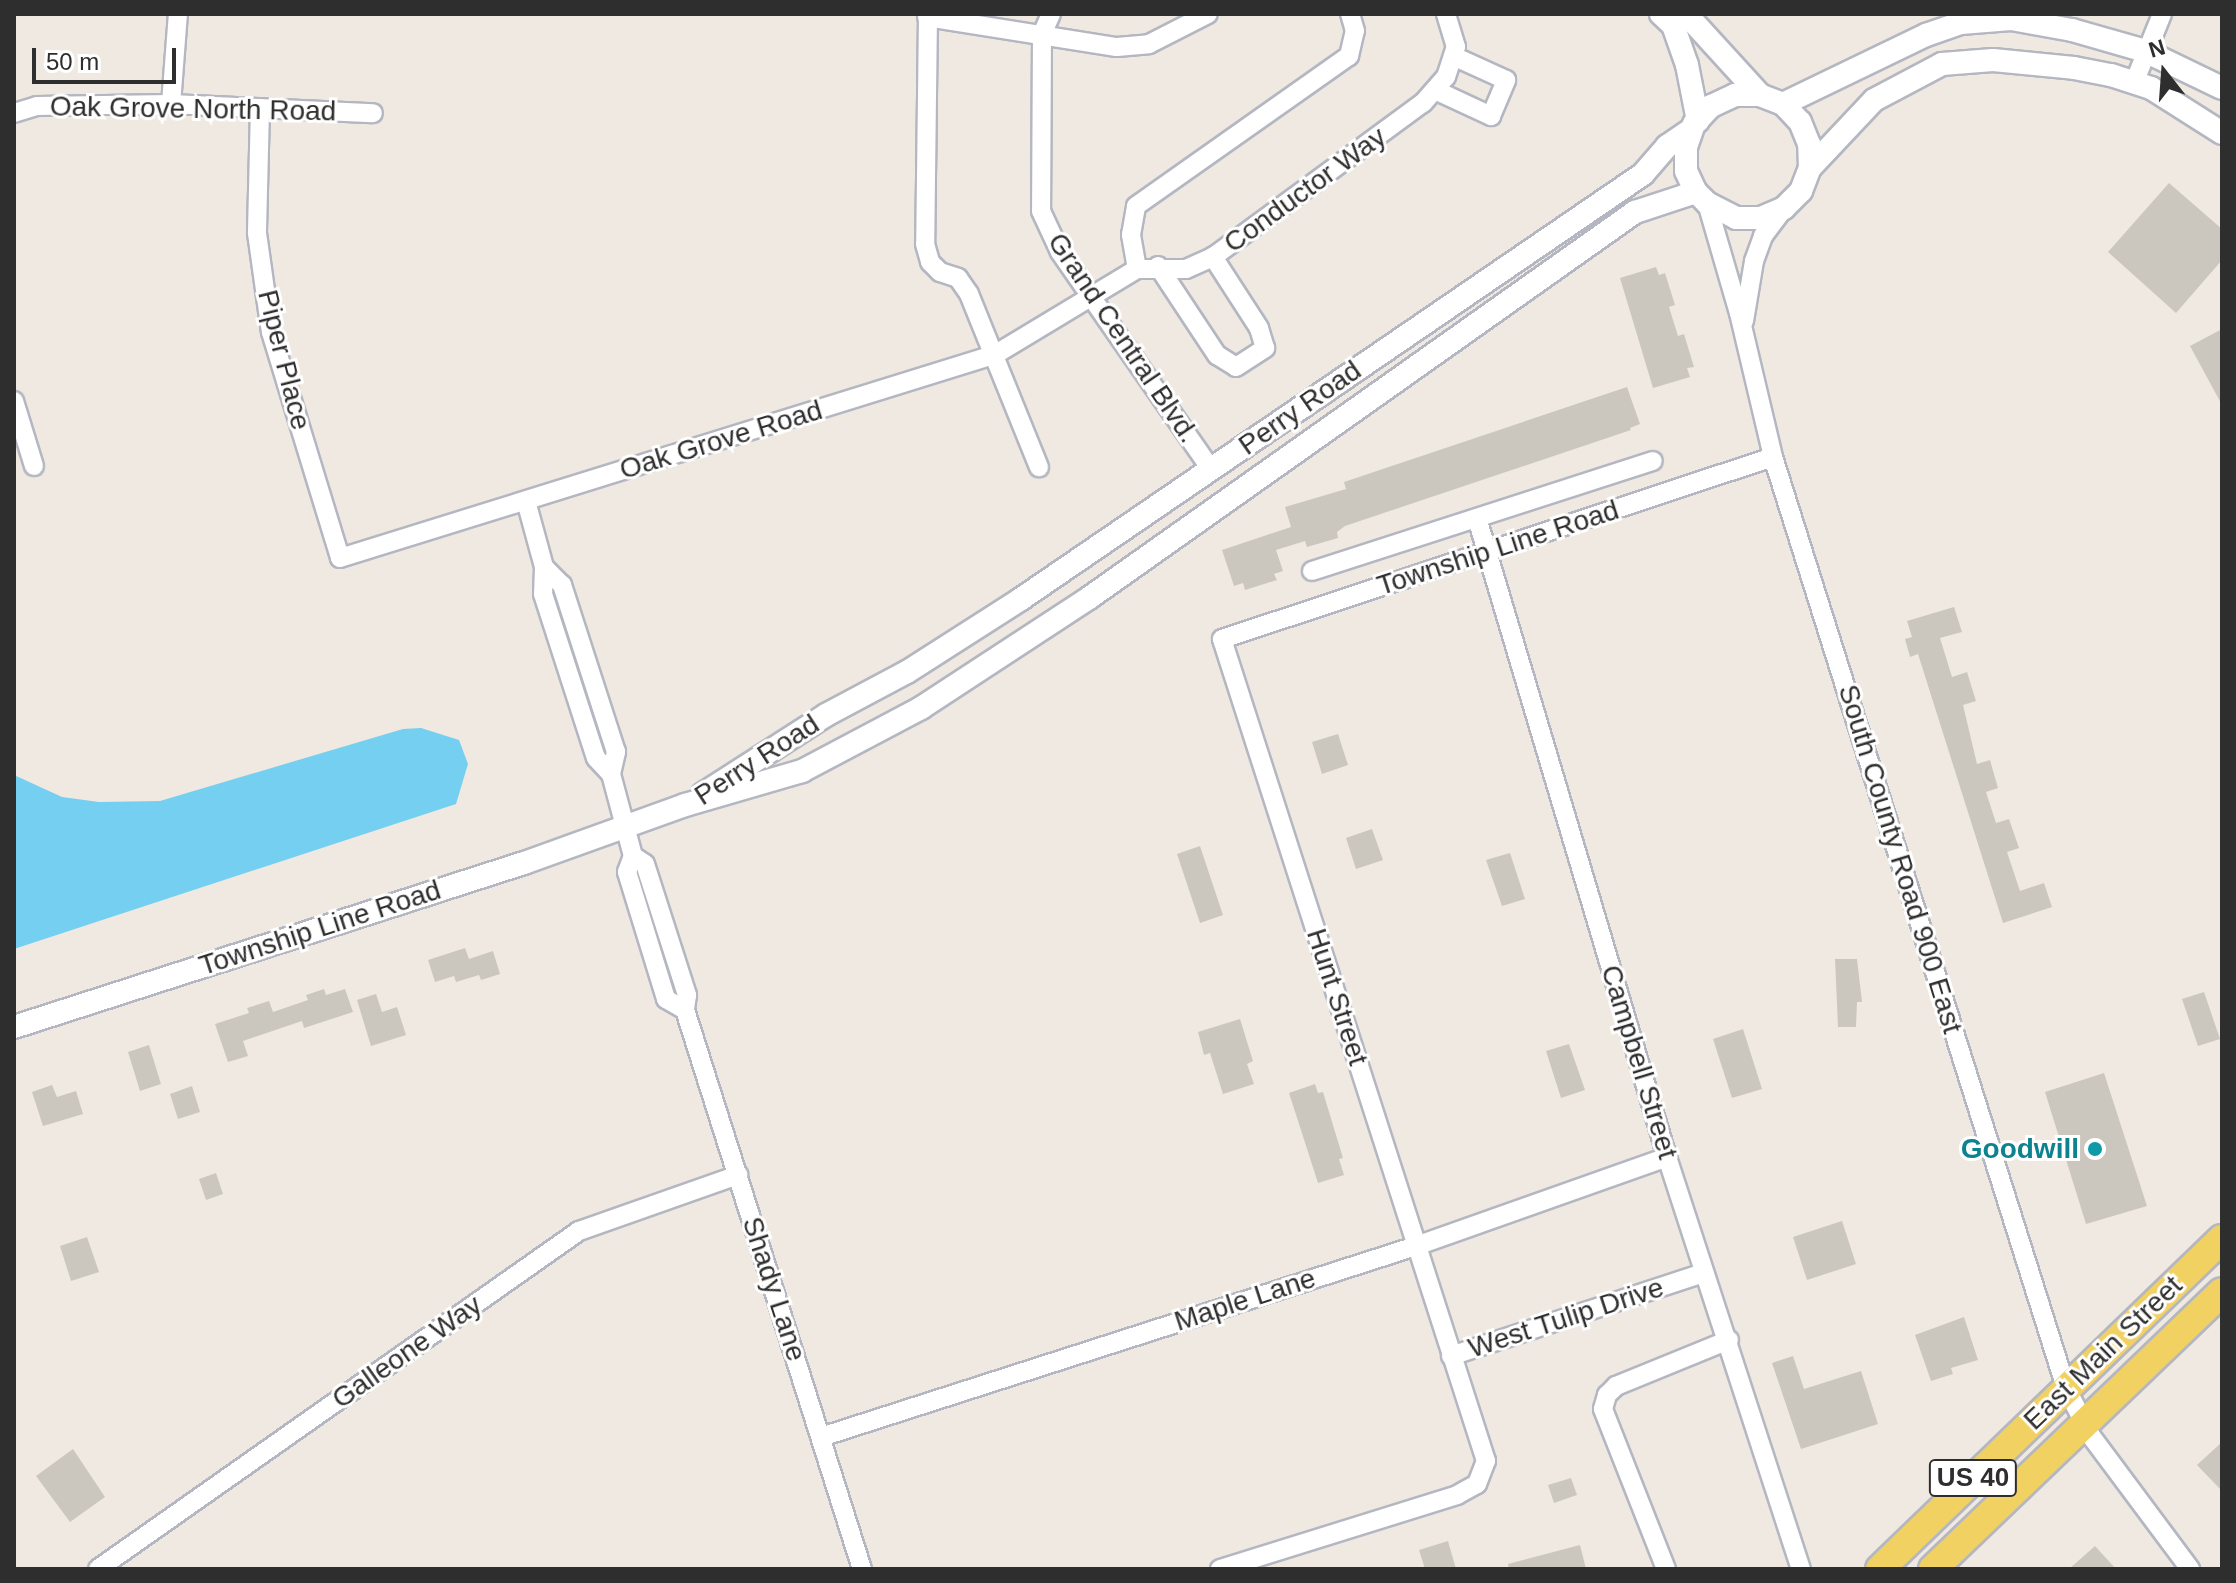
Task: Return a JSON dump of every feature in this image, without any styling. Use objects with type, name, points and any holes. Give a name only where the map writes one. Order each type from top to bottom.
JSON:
[{"type":"main road","name":"East Main Street","points":[[1880,1569],[2222,1239]]},
{"type":"main road","name":"East Main Street","points":[[1933,1569],[2222,1292]]},
{"type":"street","points":[[171,104],[178,14]]},
{"type":"street","name":"Grand Central Blvd.","points":[[1051,14],[1042,34],[1041,211],[1060,252],[1211,469]]},
{"type":"street","points":[[1039,467],[996,354],[969,294],[958,278],[940,272],[930,262],[925,244],[927,16],[1117,47],[1149,44],[1208,14]]},
{"type":"street","points":[[1137,269],[1131,235],[1136,206],[1349,56],[1355,31],[1350,14]]},
{"type":"street","points":[[1435,90],[1491,116],[1506,80],[1453,56],[1456,47],[1446,14]]},
{"type":"street","points":[[1661,14],[1673,25],[1687,65],[1695,125],[1686,147],[1686,171],[1701,198],[1736,218],[1761,218],[1784,208],[1801,191],[1810,168],[1874,100],[1942,64],[1993,60],[2058,66],[2134,83],[2151,88],[2222,133]]},
{"type":"street","points":[[1686,14],[1760,95],[1783,104],[1800,122],[1809,144],[1810,168]]},
{"type":"street","points":[[2134,83],[2162,14]]},
{"type":"street","points":[[1783,104],[1889,51],[1961,23],[2011,19],[2072,30],[2145,51],[2222,88]]},
{"type":"street","name":"Conductor Way","points":[[1091,299],[1137,269],[1158,266],[1186,269],[1213,257],[1423,103],[1446,77],[1453,56]]},
{"type":"street","name":"Perry Road","points":[[685,805],[826,715],[907,672],[1021,599],[1643,174],[1667,146],[1695,125],[1711,106],[1735,95],[1760,95]]},
{"type":"street","name":"Oak Grove North Road","points":[[14,113],[37,106],[171,104],[373,113]]},
{"type":"street","name":"Piper Place","points":[[260,108],[257,233],[271,332],[340,558]]},
{"type":"street","name":"Perry Road","points":[[685,805],[802,771],[921,708],[1089,598],[1635,212],[1701,198]]},
{"type":"street","name":"South County Road 900 East","points":[[1701,198],[1743,328],[1773,457],[2066,1388],[2083,1423],[2190,1569]]},
{"type":"street","name":"South County Road 900 East","points":[[1743,328],[1754,261],[1763,236],[1784,208]]},
{"type":"street","points":[[1158,266],[1217,355],[1236,367],[1265,348],[1259,328],[1213,257]]},
{"type":"street","name":"Oak Grove Road","points":[[340,558],[996,354],[1091,299]]},
{"type":"street","points":[[14,401],[34,466]]},
{"type":"street","name":"Township Line Road","points":[[1222,639],[1773,457]]},
{"type":"street","points":[[1312,571],[1653,461]]},
{"type":"street","points":[[526,501],[544,567],[543,594],[596,758],[611,774],[625,829]]},
{"type":"street","name":"Campbell Street","points":[[1477,518],[1667,1157],[1801,1569]]},
{"type":"street","name":"Hunt Street","points":[[1222,639],[1451,1356]]},
{"type":"street","name":"Township Line Road","points":[[14,1027],[625,829],[685,805]]},
{"type":"street","name":"Shady Lane","points":[[625,829],[633,856],[645,864],[687,995],[685,1010],[862,1569]]},
{"type":"street","name":"Maple Lane","points":[[821,1437],[1416,1246],[1667,1157]]},
{"type":"street","name":"Galleone Way","points":[[98,1569],[579,1231],[738,1175]]},
{"type":"street","name":"West Tulip Drive","points":[[1220,1569],[1457,1495],[1477,1484],[1485,1470],[1485,1451],[1451,1356],[1704,1273]]},
{"type":"street","points":[[1666,1569],[1603,1409],[1607,1395],[1616,1386],[1729,1340]]},
{"type":"water","points":[[421,728],[459,740],[468,764],[456,804],[14,949],[14,775],[62,797],[99,802],[160,801],[403,729]]},
{"type":"building","points":[[2169,183],[2222,229],[2222,260],[2176,313],[2108,252]]},
{"type":"building","points":[[1656,267],[1659,275],[1665,273],[1675,305],[1669,307],[1678,336],[1684,334],[1694,367],[1687,368],[1690,377],[1653,388],[1620,278]]},
{"type":"building","points":[[2222,329],[2222,405],[2190,346]]},
{"type":"building","points":[[1627,387],[1640,424],[1631,430],[1345,526],[1337,532],[1338,538],[1307,547],[1305,541],[1276,550],[1283,571],[1274,574],[1277,580],[1245,590],[1243,583],[1234,586],[1222,550],[1291,527],[1285,507],[1346,489],[1344,482]]},
{"type":"building","points":[[1954,607],[1962,632],[1940,638],[1952,677],[1967,672],[1976,701],[1963,705],[1977,764],[1990,760],[1998,788],[1986,792],[1996,823],[2009,819],[2019,848],[2007,852],[2020,891],[2044,883],[2052,907],[2003,923],[1918,654],[1910,657],[1905,639],[1912,637],[1907,621]]},
{"type":"building","points":[[1338,734],[1348,765],[1322,774],[1312,742]]},
{"type":"building","points":[[1372,829],[1383,860],[1356,869],[1346,838]]},
{"type":"building","points":[[1200,846],[1223,915],[1200,923],[1177,854]]},
{"type":"building","points":[[1510,853],[1525,899],[1502,906],[1486,860]]},
{"type":"building","points":[[465,948],[469,959],[493,951],[500,974],[481,980],[479,975],[456,982],[454,976],[435,982],[428,960]]},
{"type":"building","points":[[1835,959],[1857,959],[1862,1002],[1857,1002],[1856,1027],[1838,1027]]},
{"type":"building","points":[[324,989],[326,995],[345,989],[353,1012],[304,1028],[302,1021],[243,1041],[248,1056],[228,1062],[215,1024],[249,1013],[247,1008],[269,1001],[273,1012],[308,1000],[306,995]]},
{"type":"building","points":[[2204,992],[2220,1039],[2198,1046],[2182,999]]},
{"type":"building","points":[[376,994],[382,1012],[397,1007],[406,1035],[371,1046],[357,1000]]},
{"type":"building","points":[[1240,1019],[1253,1061],[1247,1064],[1254,1084],[1223,1094],[1210,1053],[1204,1055],[1198,1032]]},
{"type":"building","points":[[1743,1029],[1762,1089],[1732,1098],[1713,1039]]},
{"type":"building","points":[[1569,1044],[1585,1090],[1561,1098],[1546,1051]]},
{"type":"building","points":[[149,1045],[161,1084],[140,1091],[128,1052]]},
{"type":"building","name":"Goodwill","points":[[2104,1073],[2147,1206],[2086,1224],[2045,1092]]},
{"type":"building","points":[[1315,1084],[1318,1093],[1323,1092],[1343,1158],[1339,1159],[1344,1175],[1318,1183],[1289,1093]]},
{"type":"building","points":[[52,1085],[57,1097],[76,1091],[83,1114],[43,1126],[32,1092]]},
{"type":"building","points":[[192,1086],[200,1112],[178,1119],[170,1094]]},
{"type":"building","points":[[216,1173],[223,1194],[206,1200],[199,1179]]},
{"type":"building","points":[[1842,1221],[1856,1264],[1807,1280],[1793,1237]]},
{"type":"building","points":[[87,1237],[99,1272],[71,1281],[60,1246]]},
{"type":"building","points":[[1964,1317],[1978,1360],[1951,1368],[1953,1374],[1931,1381],[1915,1335]]},
{"type":"building","points":[[1793,1356],[1804,1389],[1861,1371],[1878,1424],[1801,1449],[1772,1363]]},
{"type":"building","points":[[2222,1442],[2222,1491],[2197,1465]]},
{"type":"building","points":[[73,1449],[105,1497],[70,1522],[36,1476]]},
{"type":"building","points":[[1571,1478],[1577,1495],[1554,1503],[1548,1485]]},
{"type":"building","points":[[1448,1541],[1456,1569],[1425,1569],[1419,1550]]},
{"type":"building","points":[[1580,1545],[1586,1569],[1509,1569],[1508,1564]]},
{"type":"building","points":[[2095,1546],[2116,1569],[2069,1569]]},
{"type":"place","name":"Goodwill","points":[[2095,1149]]}]
